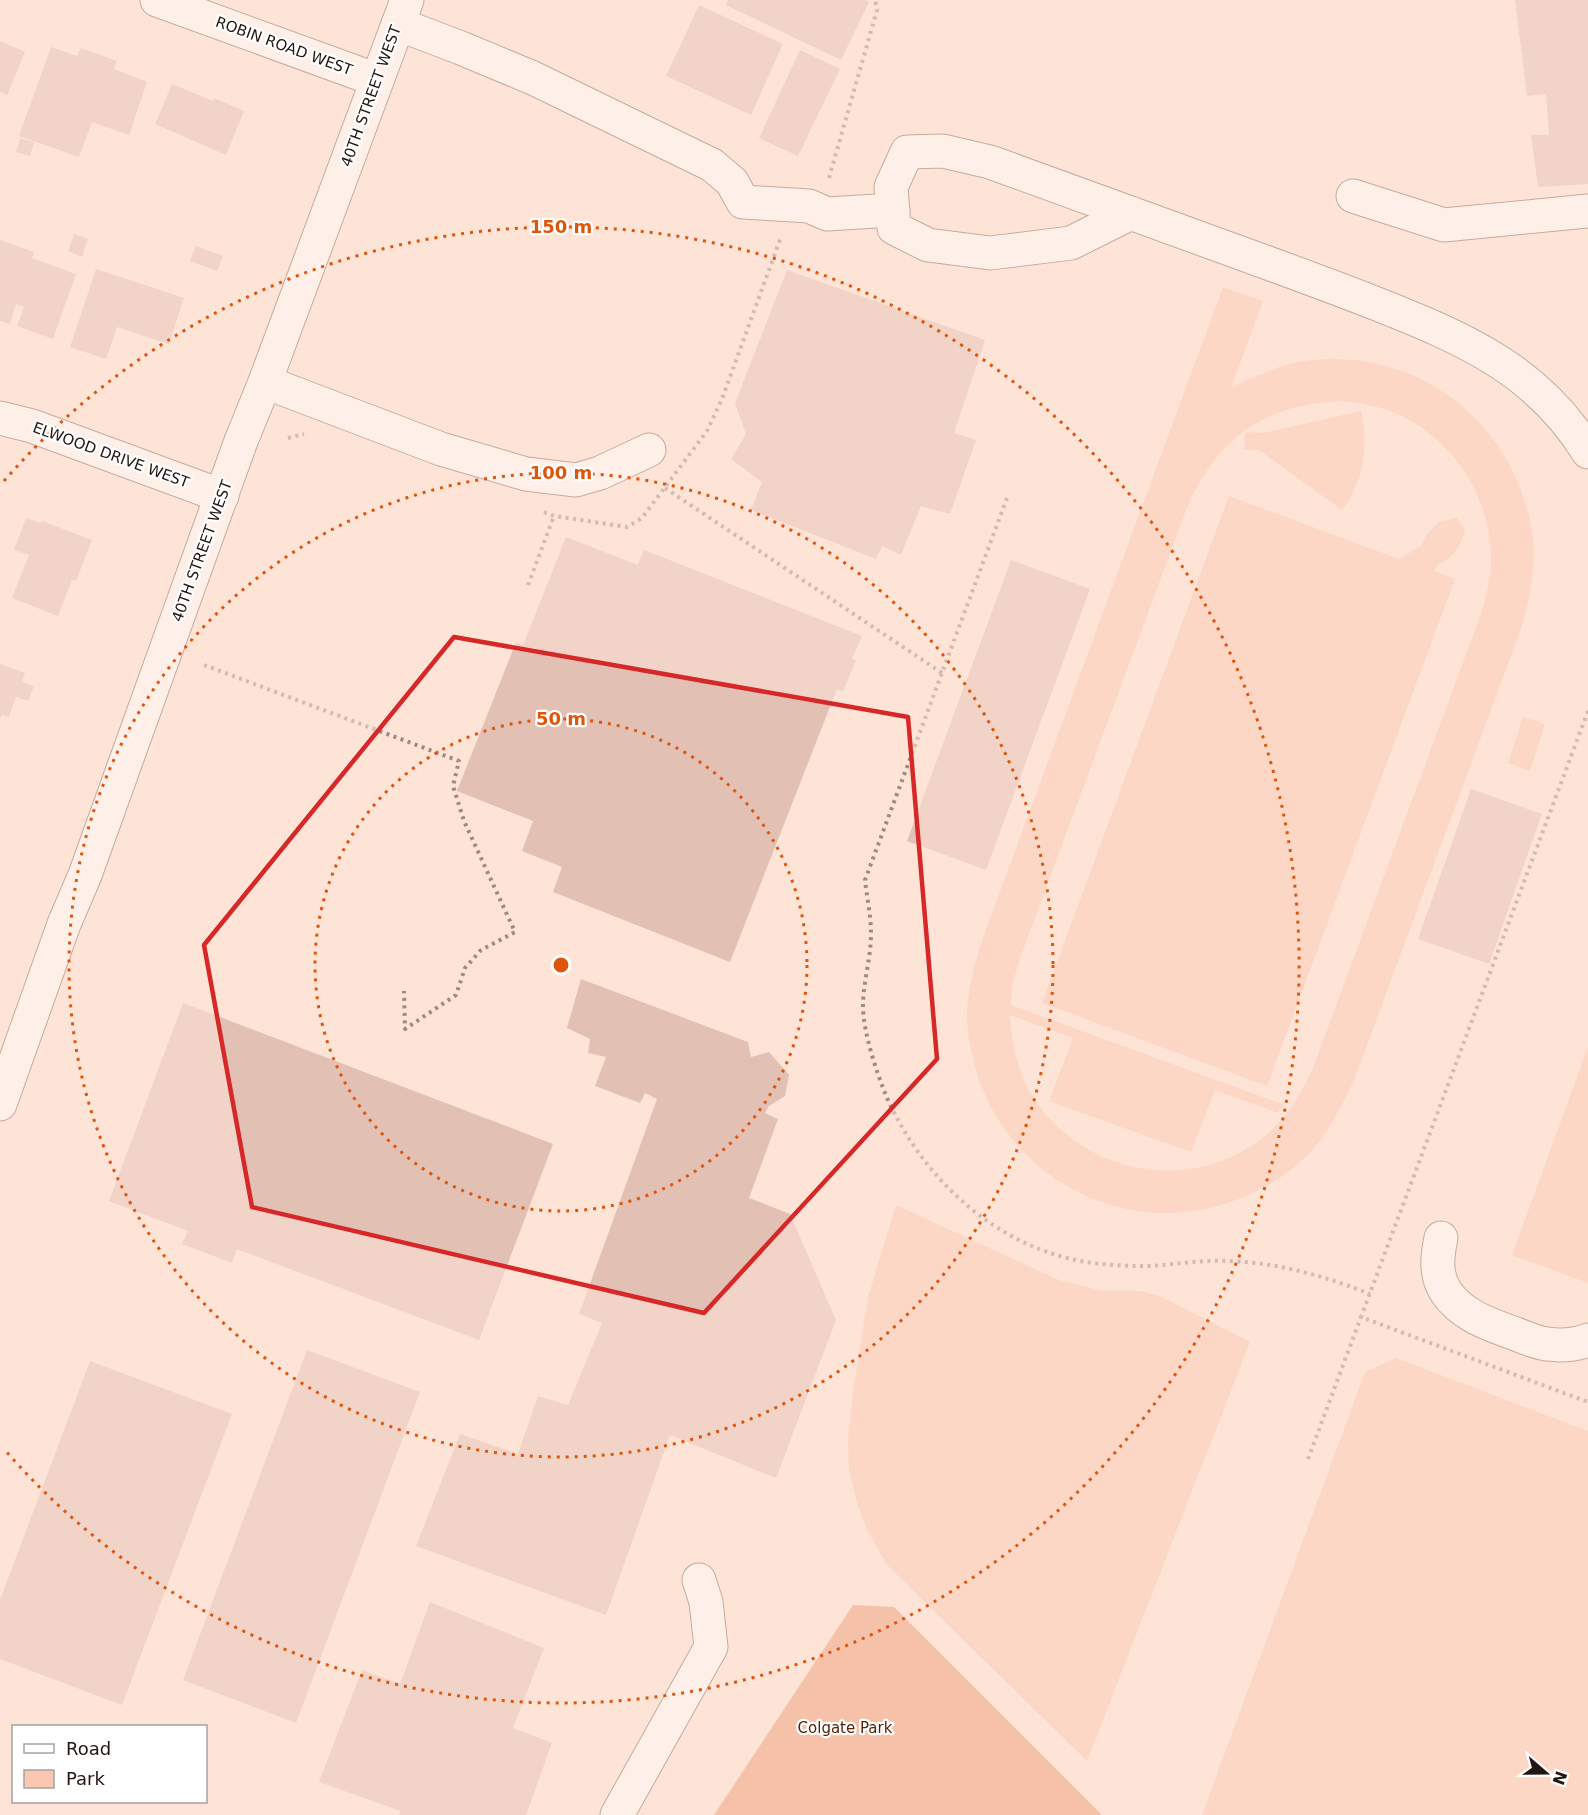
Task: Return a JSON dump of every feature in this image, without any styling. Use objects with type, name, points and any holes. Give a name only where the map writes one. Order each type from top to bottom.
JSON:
[{"type":"street","name":"ROBIN ROAD WEST","points":[[158,0],[377,80]]},
{"type":"street","name":"40TH STREET WEST","points":[[0,1104],[13,1027],[64,924],[85,875],[241,441],[402,12]]},
{"type":"street","points":[[402,12],[461,48],[533,78],[712,165],[732,182],[743,202],[809,206],[827,214],[892,210]]},
{"type":"street","points":[[1131,213],[1071,243],[990,253],[928,245],[894,228],[891,187],[907,152],[943,152],[990,162],[1322,282],[1415,318],[1461,339],[1516,373],[1560,413],[1588,452]]},
{"type":"street","points":[[1353,196],[1444,225],[1588,211]]},
{"type":"street","points":[[265,382],[441,449],[526,474],[576,480],[600,473],[649,450]]},
{"type":"street","name":"ELWOOD DRIVE WEST","points":[[0,418],[32,426],[222,496]]},
{"type":"street","points":[[1441,1238],[1438,1272],[1451,1298],[1469,1314],[1510,1332],[1548,1344],[1573,1345],[1588,1340]]},
{"type":"street","points":[[617,1815],[711,1647],[706,1602],[699,1580]]},
{"type":"path","points":[[827,184],[877,10],[875,0]]},
{"type":"path","points":[[535,508],[554,516],[627,527],[642,518],[707,431],[722,399],[781,237],[788,231]]},
{"type":"path","points":[[288,438],[309,432]]},
{"type":"path","points":[[665,488],[942,673]]},
{"type":"path","points":[[1007,498],[865,880],[871,934],[863,1007],[869,1045],[880,1082],[896,1117],[912,1144],[952,1193],[976,1213],[1035,1247],[1067,1258],[1103,1265],[1139,1266],[1208,1261],[1240,1261],[1273,1265],[1306,1271],[1370,1294]]},
{"type":"path","points":[[528,585],[554,516]]},
{"type":"path","points":[[204,665],[459,761],[453,786],[462,813],[515,932],[481,950],[465,968],[456,995],[405,1029],[404,991]]},
{"type":"path","points":[[1308,1459],[1588,711]]},
{"type":"path","points":[[1361,1317],[1588,1402]]},
{"type":"highlighted area","points":[[454,637],[908,717],[937,1059],[704,1313],[252,1207],[204,945]]},
{"type":"green space","points":[[1223,287],[1263,301],[1231,388],[1260,374],[1291,364],[1312,360],[1352,360],[1390,367],[1425,381],[1456,401],[1484,427],[1506,458],[1522,493],[1533,544],[1530,591],[1522,626],[1353,1083],[1333,1120],[1309,1154],[1286,1174],[1260,1190],[1232,1202],[1177,1213],[1138,1211],[1100,1201],[1066,1185],[1035,1162],[1008,1134],[988,1101],[974,1063],[967,1013],[970,987],[980,946]],"holes":[[[1340,401],[1384,409],[1412,422],[1432,435],[1464,470],[1476,491],[1489,537],[1490,575],[1482,611],[1313,1068],[1293,1104],[1266,1135],[1237,1154],[1205,1166],[1172,1171],[1140,1168],[1108,1159],[1078,1143],[1052,1122],[1031,1094],[1016,1055],[1010,1015],[1073,1038],[1049,1101],[1191,1152],[1215,1090],[1278,1113],[1284,1105],[1011,1005],[1012,987],[1019,961],[1188,505],[1201,481],[1230,443],[1267,417],[1289,409]]]},
{"type":"green space","points":[[1361,411],[1364,437],[1363,463],[1355,488],[1342,510],[1259,450],[1244,449],[1245,432],[1263,433]]},
{"type":"green space","points":[[1229,496],[1399,559],[1421,546],[1428,533],[1439,522],[1457,518],[1465,531],[1455,551],[1437,565],[1434,571],[1455,579],[1267,1086],[1042,1003]]},
{"type":"green space","points":[[1523,717],[1545,724],[1530,771],[1508,763]]},
{"type":"green space","points":[[1588,1047],[1588,1283],[1512,1255]]},
{"type":"green space","points":[[896,1205],[1059,1280],[1103,1291],[1140,1291],[1162,1297],[1250,1342],[1087,1761],[887,1565],[867,1530],[856,1500],[849,1469],[848,1439],[853,1393],[868,1297]]},
{"type":"green space","points":[[1396,1358],[1588,1431],[1588,1815],[1202,1815],[1365,1372]]},
{"type":"green space","name":"Colgate Park","points":[[853,1605],[894,1607],[1102,1815],[714,1815]]},
{"type":"building","points":[[728,0],[865,0],[869,2],[841,60],[726,5]]},
{"type":"building","points":[[1515,0],[1588,0],[1588,184],[1538,187],[1531,135],[1549,135],[1546,94],[1527,96]]},
{"type":"building","points":[[699,5],[783,44],[751,115],[666,76]]},
{"type":"building","points":[[0,41],[25,52],[7,95],[0,92]]},
{"type":"building","points":[[51,47],[77,56],[81,48],[117,61],[114,69],[147,82],[129,135],[92,122],[79,157],[19,136]]},
{"type":"building","points":[[800,50],[840,69],[798,156],[759,138]]},
{"type":"building","points":[[172,84],[244,111],[226,155],[155,124]]},
{"type":"building","points":[[20,138],[34,142],[30,156],[16,152]]},
{"type":"building","points":[[74,234],[88,239],[82,257],[68,251]]},
{"type":"building","points":[[0,240],[34,252],[32,258],[76,274],[53,339],[17,326],[24,307],[16,304],[10,324],[0,321]]},
{"type":"building","points":[[196,246],[223,256],[217,271],[190,261]]},
{"type":"building","points":[[96,269],[184,298],[169,344],[117,327],[106,359],[70,347]]},
{"type":"building","points":[[787,270],[985,340],[954,433],[976,440],[950,514],[921,506],[901,555],[882,546],[876,559],[751,510],[762,482],[731,459],[746,434],[735,403]]},
{"type":"building","points":[[26,518],[40,523],[42,521],[92,540],[76,581],[72,580],[58,616],[12,598],[29,555],[14,550]]},
{"type":"building","points":[[566,537],[638,565],[644,550],[862,636],[852,659],[856,660],[843,692],[837,689],[730,962],[553,892],[562,867],[522,851],[533,821],[457,791],[516,642],[523,645]]},
{"type":"building","points":[[1011,560],[1090,589],[986,870],[907,841]]},
{"type":"building","points":[[0,664],[25,673],[22,682],[34,686],[28,701],[16,697],[9,717],[2,715],[0,719]]},
{"type":"building","points":[[1471,789],[1542,814],[1489,964],[1418,939]]},
{"type":"building","points":[[581,979],[748,1042],[751,1057],[769,1052],[789,1075],[785,1096],[769,1106],[765,1113],[778,1119],[749,1198],[790,1214],[836,1320],[776,1478],[670,1435],[606,1615],[416,1546],[460,1434],[518,1454],[538,1396],[568,1405],[602,1323],[579,1314],[657,1099],[645,1093],[640,1103],[595,1086],[606,1057],[588,1053],[590,1039],[567,1028]]},
{"type":"building","points":[[183,1003],[553,1144],[479,1340],[237,1249],[232,1263],[182,1244],[188,1231],[109,1201]]},
{"type":"building","points":[[307,1350],[420,1392],[296,1723],[183,1680]]},
{"type":"building","points":[[90,1361],[232,1414],[122,1705],[0,1659],[0,1600]]},
{"type":"building","points":[[430,1602],[544,1648],[513,1728],[552,1743],[526,1815],[399,1815],[401,1811],[319,1782],[362,1670],[400,1684]]}]
